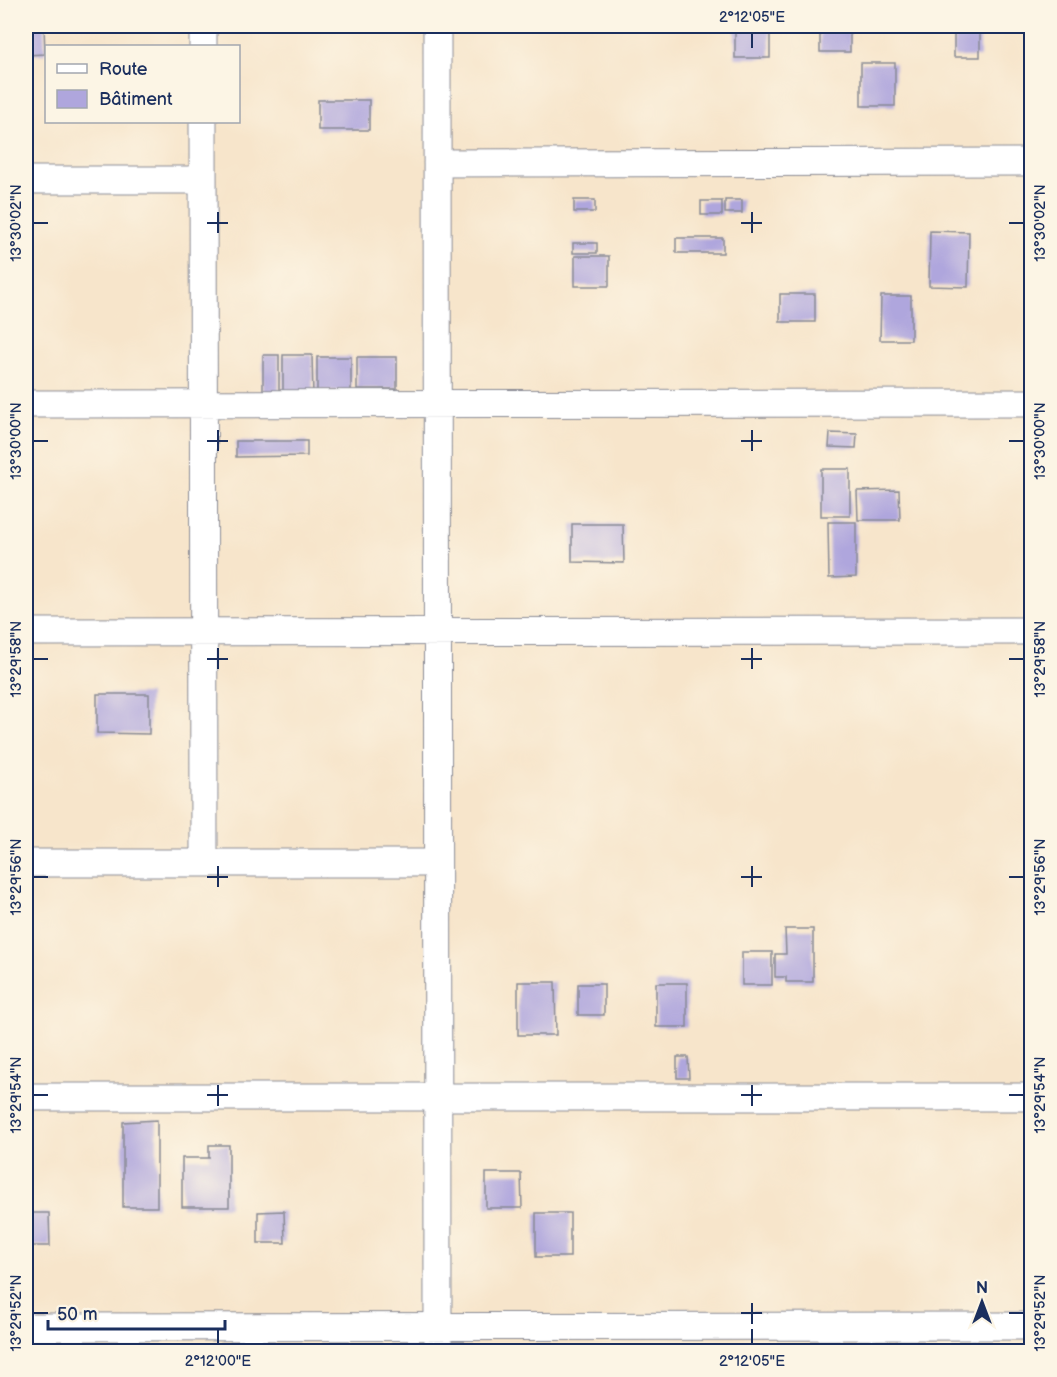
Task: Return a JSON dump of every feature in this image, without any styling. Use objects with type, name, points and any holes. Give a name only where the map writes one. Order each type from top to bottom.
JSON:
[{"type":"street","points":[[203,26],[203,45]]},
{"type":"street","points":[[437,26],[438,1339]]},
{"type":"street","points":[[203,123],[204,863]]},
{"type":"street","points":[[437,163],[1032,162]]},
{"type":"street","points":[[26,180],[203,180]]},
{"type":"street","points":[[26,404],[1032,404]]},
{"type":"street","points":[[26,632],[1032,631]]},
{"type":"street","points":[[26,863],[437,863]]},
{"type":"street","points":[[26,1097],[1032,1096]]},
{"type":"street","points":[[26,1327],[438,1339],[1032,1326]]},
{"type":"building","points":[[26,26],[44,26],[45,54],[26,55]]},
{"type":"building","points":[[735,26],[770,26],[770,58],[735,58]]},
{"type":"building","points":[[820,26],[850,26],[850,52],[820,52]]},
{"type":"building","points":[[954,26],[980,26],[980,57],[954,57]]},
{"type":"building","points":[[861,63],[895,63],[895,106],[861,106]]},
{"type":"building","points":[[318,100],[369,100],[369,130],[318,130]]},
{"type":"building","points":[[574,200],[595,200],[595,212],[574,212]]},
{"type":"building","points":[[725,200],[742,200],[742,213],[725,213]]},
{"type":"building","points":[[701,201],[722,201],[722,215],[701,215]]},
{"type":"building","points":[[930,231],[969,232],[968,287],[929,286]]},
{"type":"building","points":[[676,238],[723,238],[723,253],[676,253]]},
{"type":"building","points":[[573,243],[597,243],[597,253],[573,253]]},
{"type":"building","points":[[575,256],[609,256],[609,286],[575,286]]},
{"type":"building","points":[[780,294],[815,294],[815,322],[780,322]]},
{"type":"building","points":[[881,296],[911,296],[911,340],[880,340]]},
{"type":"building","points":[[263,355],[279,355],[279,397],[263,397]]},
{"type":"building","points":[[283,355],[312,355],[313,397],[283,397]]},
{"type":"building","points":[[317,357],[351,357],[351,391],[317,391]]},
{"type":"building","points":[[357,357],[397,357],[397,389],[357,389]]},
{"type":"building","points":[[830,433],[857,434],[856,448],[829,447]]},
{"type":"building","points":[[236,441],[307,441],[307,456],[236,457]]},
{"type":"building","points":[[821,469],[850,469],[850,516],[821,516]]},
{"type":"building","points":[[899,490],[900,520],[858,520],[857,491]]},
{"type":"building","points":[[828,522],[856,522],[856,577],[829,578]]},
{"type":"building","points":[[572,524],[623,524],[624,563],[572,562]]},
{"type":"building","points":[[97,694],[149,694],[149,734],[97,733]]},
{"type":"building","points":[[785,929],[813,929],[813,982],[786,982],[786,977],[775,977],[775,954],[786,954]]},
{"type":"building","points":[[1028,940],[1032,940],[1032,978],[1028,978]]},
{"type":"building","points":[[742,952],[772,952],[772,985],[742,985]]},
{"type":"building","points":[[518,982],[555,982],[556,1035],[518,1035]]},
{"type":"building","points":[[656,983],[687,983],[687,1027],[656,1027]]},
{"type":"building","points":[[578,984],[604,984],[604,1015],[578,1015]]},
{"type":"building","points":[[677,1057],[688,1057],[689,1078],[677,1078]]},
{"type":"building","points":[[157,1120],[157,1207],[123,1207],[123,1122]]},
{"type":"building","points":[[209,1145],[229,1145],[229,1207],[182,1207],[182,1158],[209,1158]]},
{"type":"building","points":[[486,1173],[521,1173],[522,1208],[486,1208]]},
{"type":"building","points":[[284,1211],[285,1243],[258,1243],[258,1212]]},
{"type":"building","points":[[26,1213],[49,1213],[50,1246],[26,1246]]},
{"type":"building","points":[[536,1213],[570,1213],[570,1257],[536,1257]]}]
